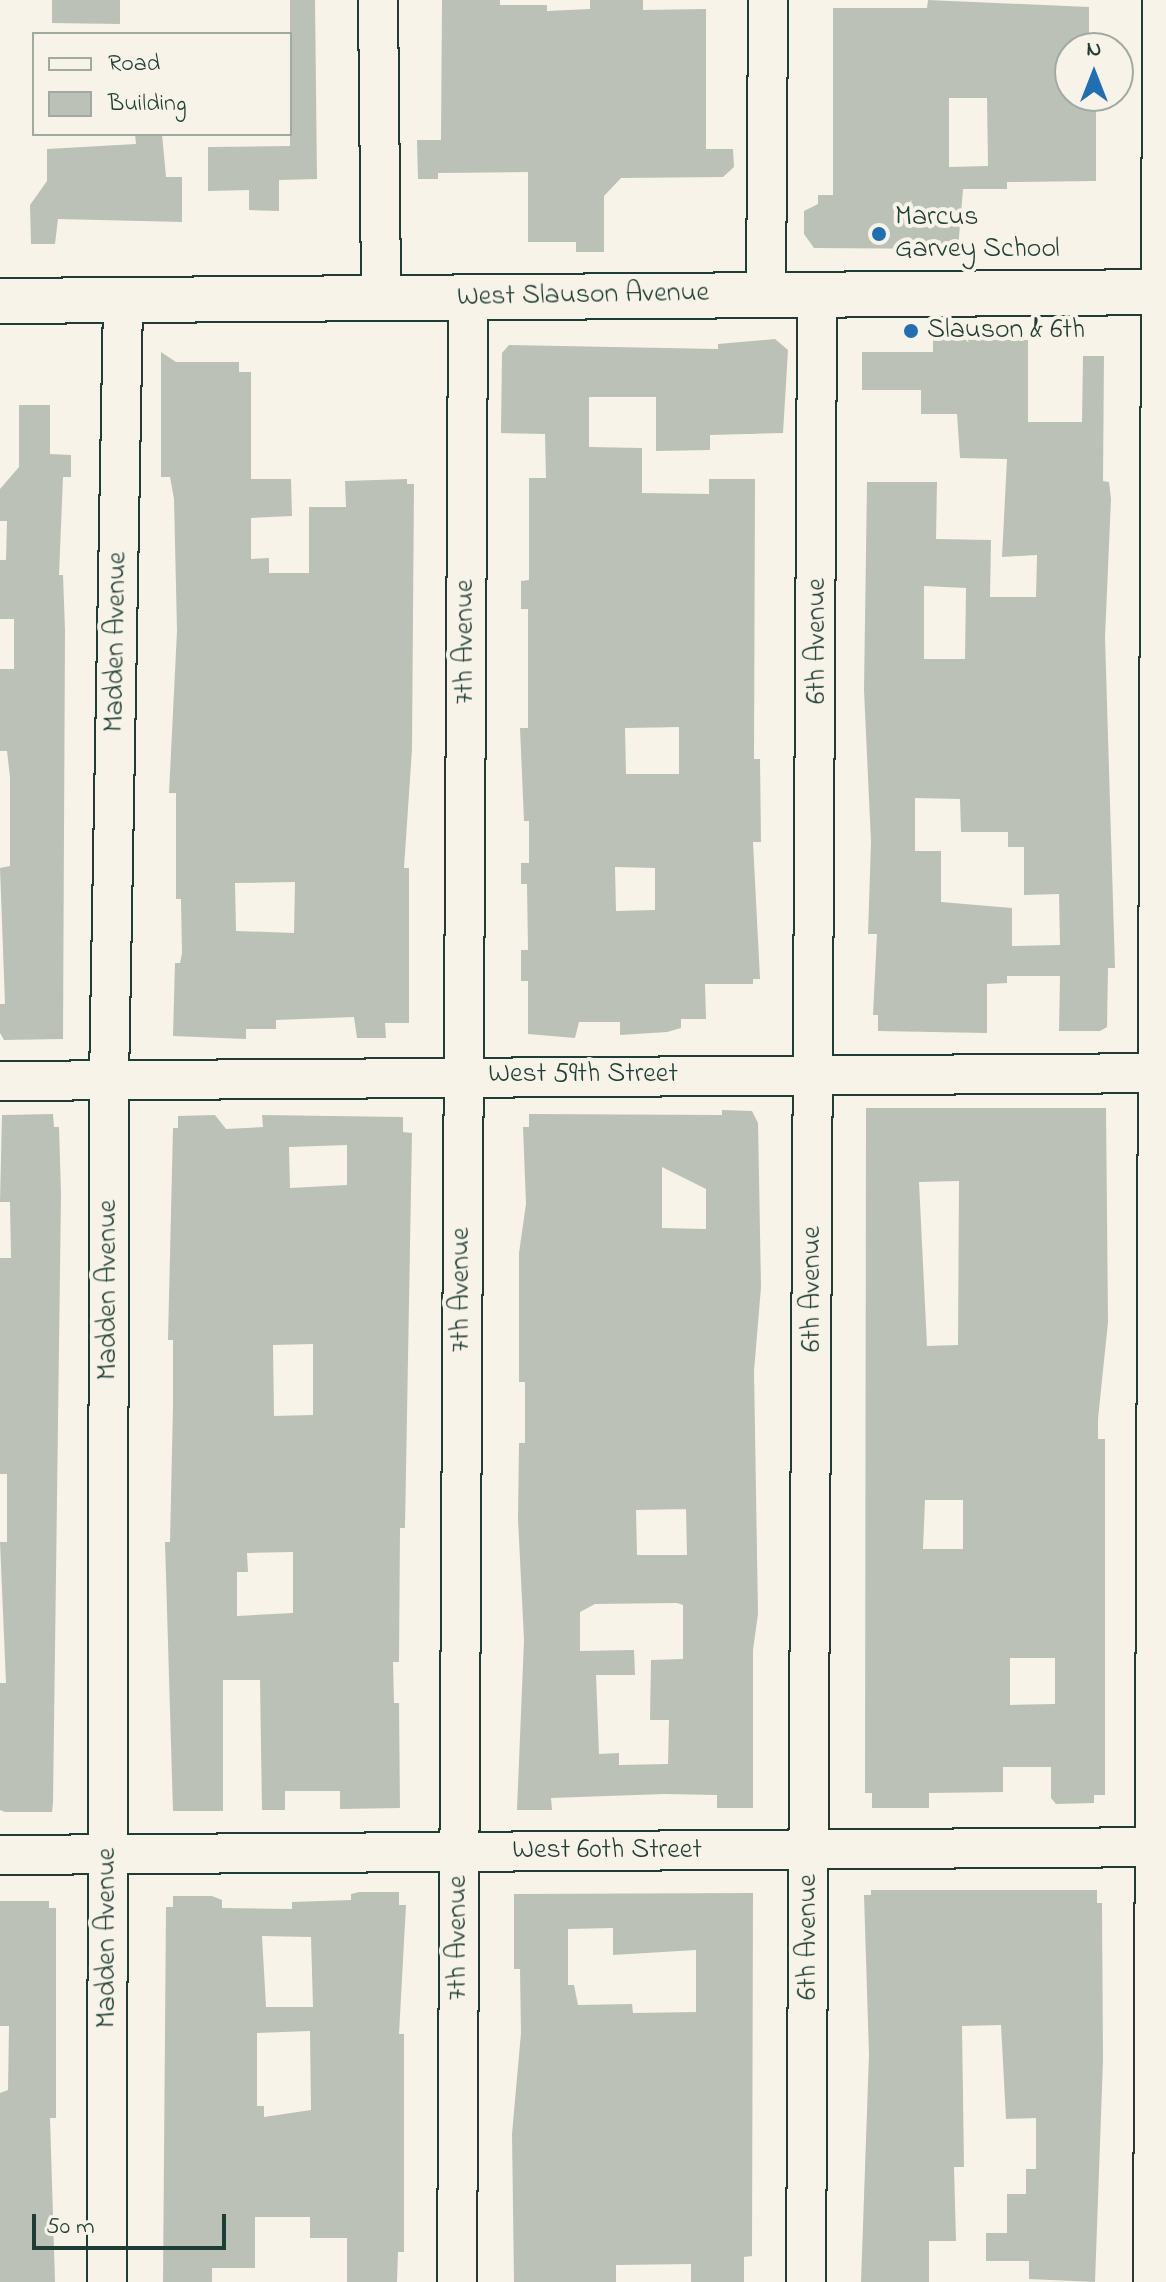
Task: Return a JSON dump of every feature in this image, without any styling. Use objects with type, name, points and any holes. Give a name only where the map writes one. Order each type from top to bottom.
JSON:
[{"type":"main road","name":"West Slauson Avenue","points":[[0,301],[1164,292]]},
{"type":"street","points":[[378,0],[381,297]]},
{"type":"street","points":[[766,295],[768,0]]},
{"type":"street","points":[[1153,2282],[1160,1847],[1162,0]]},
{"type":"street","name":"6th Avenue","points":[[806,2282],[817,295]]},
{"type":"street","name":"7th Avenue","points":[[457,2282],[468,298]]},
{"type":"street","name":"Madden Avenue","points":[[107,2282],[109,1081],[123,299]]},
{"type":"street","name":"West 59th Street","points":[[0,1081],[464,1074],[1162,1073]]},
{"type":"street","name":"West 60th Street","points":[[0,1855],[1160,1847]]},
{"type":"building","points":[[52,0],[120,0],[120,24],[52,23]]},
{"type":"building","points":[[290,0],[315,0],[317,179],[279,180],[279,211],[249,210],[249,190],[208,191],[208,147],[290,146]]},
{"type":"building","points":[[442,0],[500,0],[500,5],[547,5],[547,11],[590,9],[590,0],[643,0],[643,10],[706,9],[706,149],[733,149],[734,167],[723,177],[621,178],[604,196],[604,252],[576,252],[576,242],[528,242],[528,172],[438,173],[438,179],[418,179],[417,140],[441,140]]},
{"type":"building","points":[[928,0],[1089,7],[1089,32],[1054,32],[1054,112],[1096,112],[1096,181],[1007,182],[1007,189],[963,189],[958,249],[814,248],[804,234],[804,211],[818,204],[818,195],[833,195],[833,8],[927,8]],"holes":[[[949,98],[987,98],[988,166],[949,167]]]},
{"type":"building","points":[[135,136],[162,136],[166,177],[182,177],[182,222],[58,219],[55,244],[31,244],[30,205],[47,181],[47,149],[136,144]]},
{"type":"building","points":[[775,339],[788,350],[783,433],[710,435],[710,450],[656,451],[656,397],[589,397],[589,447],[642,448],[642,493],[709,494],[709,479],[755,479],[754,759],[760,759],[761,842],[753,842],[760,979],[753,979],[753,984],[705,984],[706,1019],[681,1019],[681,1028],[667,1032],[620,1035],[620,1022],[579,1022],[575,1038],[528,1034],[528,981],[521,981],[521,950],[528,950],[527,884],[521,884],[521,863],[529,863],[529,821],[524,821],[520,728],[528,728],[528,609],[521,609],[521,581],[529,580],[529,478],[546,478],[545,434],[501,433],[502,353],[509,345],[718,349],[718,344]],"holes":[[[679,727],[679,774],[626,774],[625,728]],[[615,867],[655,868],[655,910],[616,911]]]},
{"type":"building","points":[[933,339],[1028,340],[1028,422],[1082,422],[1083,356],[1104,356],[1103,481],[1109,482],[1111,499],[1105,637],[1115,968],[1108,968],[1107,1027],[1100,1031],[1059,1031],[1060,976],[1007,976],[1007,983],[987,984],[987,1033],[878,1031],[878,1015],[873,1015],[877,934],[868,934],[871,842],[864,690],[867,482],[937,482],[936,539],[991,540],[990,597],[1036,597],[1037,555],[1002,557],[1007,459],[960,458],[957,414],[921,414],[921,390],[862,390],[862,352],[933,352]],"holes":[[[924,586],[966,588],[965,659],[924,659]],[[915,798],[960,799],[961,832],[1008,832],[1008,847],[1024,847],[1024,895],[1059,894],[1060,945],[1012,946],[1012,908],[941,902],[941,851],[915,851]]]},
{"type":"building","points":[[161,352],[176,362],[239,362],[239,372],[251,372],[251,479],[291,479],[292,516],[251,518],[251,559],[269,558],[269,573],[309,573],[309,507],[346,507],[345,481],[407,479],[407,484],[414,484],[412,749],[404,868],[409,868],[409,1023],[385,1023],[386,1038],[357,1038],[354,1017],[276,1020],[276,1029],[246,1029],[246,1039],[173,1036],[175,963],[180,963],[182,953],[181,899],[176,899],[176,793],[169,793],[177,631],[174,499],[170,477],[161,477]],"holes":[[[295,882],[294,933],[236,931],[235,883]]]},
{"type":"building","points":[[19,405],[50,405],[50,454],[71,455],[71,477],[63,477],[59,575],[63,575],[65,630],[63,1039],[4,1040],[0,1033],[0,1004],[5,1004],[0,868],[10,866],[10,777],[7,751],[0,751],[0,669],[14,669],[14,619],[0,619],[0,560],[6,560],[7,521],[0,521],[0,489],[19,467]]},
{"type":"building","points":[[866,1108],[1106,1108],[1108,1322],[1098,1419],[1098,1439],[1105,1439],[1105,1795],[1094,1795],[1094,1803],[1056,1804],[1051,1798],[1051,1767],[1003,1767],[1003,1792],[929,1793],[929,1808],[872,1808],[872,1793],[865,1793]],"holes":[[[959,1181],[958,1345],[927,1346],[919,1182]],[[925,1500],[963,1500],[963,1549],[923,1549]],[[1010,1658],[1055,1658],[1055,1704],[1010,1705]]]},
{"type":"building","points":[[722,1110],[752,1111],[758,1123],[761,1287],[754,1371],[758,1614],[753,1650],[753,1808],[717,1808],[717,1795],[664,1794],[551,1798],[552,1810],[517,1810],[524,1640],[518,1519],[519,1443],[525,1443],[525,1382],[519,1382],[519,1253],[526,1204],[523,1127],[529,1127],[529,1114],[722,1115]],"holes":[[[662,1167],[706,1189],[706,1229],[662,1228]],[[686,1509],[687,1555],[637,1555],[636,1510]],[[595,1604],[683,1605],[683,1659],[651,1660],[650,1720],[669,1720],[668,1764],[619,1765],[619,1753],[599,1754],[596,1675],[635,1675],[634,1650],[580,1651],[580,1612]]]},
{"type":"building","points":[[53,1114],[54,1127],[59,1127],[61,1194],[53,1803],[52,1812],[5,1812],[0,1810],[0,1683],[6,1683],[0,1542],[7,1542],[7,1474],[0,1474],[0,1258],[11,1258],[10,1202],[0,1202],[2,1115]]},
{"type":"building","points":[[215,1115],[226,1129],[263,1127],[262,1115],[403,1117],[403,1132],[412,1133],[405,1528],[400,1528],[399,1662],[393,1662],[394,1703],[399,1703],[400,1808],[340,1809],[340,1791],[285,1791],[285,1810],[262,1810],[260,1680],[223,1680],[223,1811],[173,1811],[165,1542],[170,1542],[173,1340],[168,1340],[173,1128],[178,1128],[178,1116]],"holes":[[[347,1145],[347,1185],[290,1188],[289,1147]],[[313,1344],[313,1415],[274,1416],[273,1345]],[[293,1552],[293,1613],[237,1616],[237,1572],[248,1572],[247,1553]]]},
{"type":"building","points":[[871,1890],[1097,1890],[1097,1903],[1102,1903],[1103,2060],[1095,2282],[1029,2279],[1029,2261],[986,2261],[986,2233],[1007,2233],[1007,2194],[1026,2194],[1026,2169],[1036,2169],[1036,2118],[1006,2119],[1001,2025],[962,2026],[964,2167],[954,2167],[956,2241],[929,2241],[929,2282],[861,2282],[869,2054],[864,1895],[871,1895]]},
{"type":"building","points":[[399,1892],[399,1905],[406,1905],[399,2034],[404,2034],[404,2252],[398,2252],[397,2282],[347,2282],[347,2238],[310,2238],[310,2217],[255,2217],[255,2268],[212,2268],[212,2282],[163,2282],[166,1907],[173,1907],[173,1896],[212,1896],[222,1900],[222,1908],[292,1909],[292,1902],[351,1900],[351,1894]],"holes":[[[262,1936],[311,1937],[313,2007],[266,2007]],[[310,2031],[311,2110],[264,2117],[264,2106],[257,2106],[257,2033]]]},
{"type":"building","points":[[753,1893],[752,2256],[744,2257],[744,2282],[691,2282],[691,2264],[616,2265],[616,2282],[514,2282],[512,2134],[521,2033],[520,1969],[514,1969],[514,1894]],"holes":[[[613,1928],[613,1955],[696,1950],[696,2012],[633,2013],[632,2004],[578,2005],[574,1985],[568,1985],[568,1929]]]},
{"type":"building","points":[[0,1901],[49,1901],[49,1908],[56,1908],[56,2118],[50,2118],[55,2282],[0,2282],[0,2093],[8,2090],[9,2026],[0,2026]]},
{"type":"place","name":"Marcus Garvey School","points":[[879,234]]},
{"type":"place","name":"Slauson & 6th","points":[[911,331]]}]
